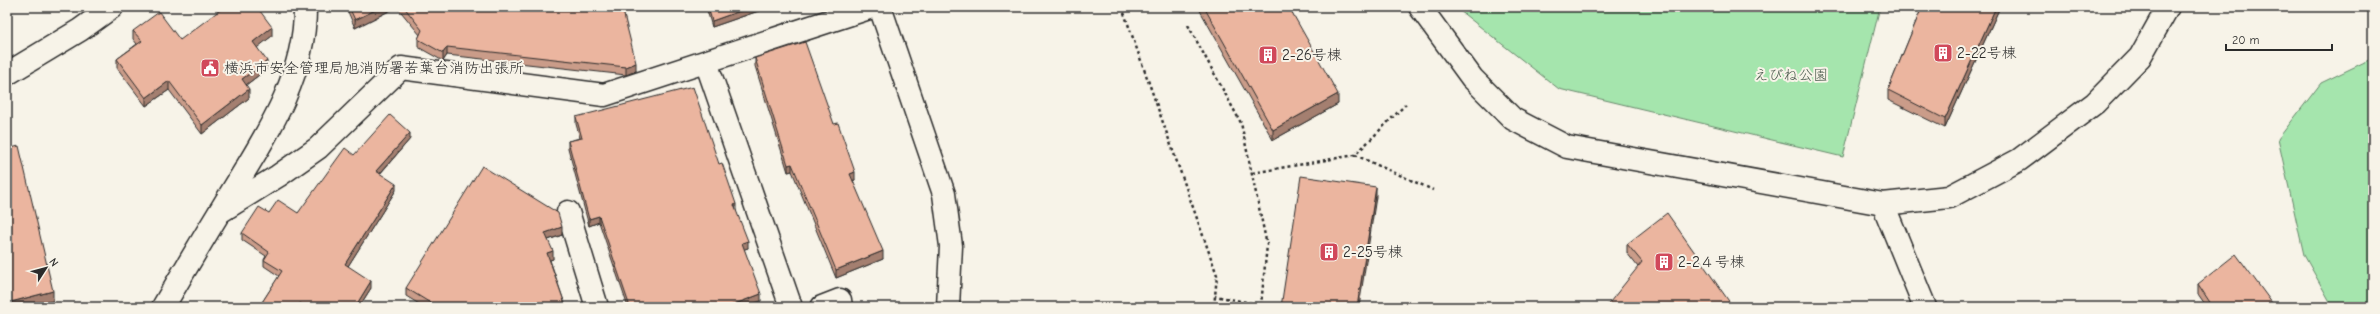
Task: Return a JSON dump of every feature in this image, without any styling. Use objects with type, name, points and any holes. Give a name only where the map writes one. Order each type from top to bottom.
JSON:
[{"type":"street","points":[[7,74],[80,30],[112,7]]},
{"type":"street","points":[[163,307],[276,118],[292,80],[301,46],[305,7]]},
{"type":"street","points":[[220,212],[278,176],[318,148],[402,68],[604,95],[872,7]]},
{"type":"street","points":[[880,7],[944,194],[951,246],[948,307]]},
{"type":"street","points":[[1420,7],[1472,78],[1513,119],[1567,148],[1883,204],[1949,196],[2018,160],[2100,98],[2140,57],[2168,7]]},
{"type":"street","points":[[706,62],[791,307]]},
{"type":"street","points":[[1883,204],[1926,307]]},
{"type":"street","points":[[568,212],[597,307]]},
{"type":"street","points":[[822,307],[840,300],[841,307]]},
{"type":"path","points":[[7,10],[11,7]]},
{"type":"path","points":[[1122,7],[1217,275],[1214,307]]},
{"type":"path","points":[[1188,24],[1241,123],[1267,245],[1261,304],[1215,296]]},
{"type":"path","points":[[1355,155],[1406,104]]},
{"type":"path","points":[[1252,173],[1355,155],[1433,190]]},
{"type":"green space","name":"えびね公園","points":[[1455,7],[1880,7],[1843,157],[1559,89]]},
{"type":"green space","points":[[2373,58],[2373,307],[2333,307],[2304,255],[2278,139],[2321,83]]},
{"type":"building","points":[[224,7],[233,7],[235,10],[238,7],[257,7],[272,27],[253,42],[267,61],[242,79],[249,89],[202,125],[169,81],[146,98],[117,59],[142,41],[133,31],[159,12],[180,40]]},
{"type":"building","points":[[349,7],[381,7],[355,20]]},
{"type":"building","points":[[404,7],[622,7],[636,63],[626,67],[447,47],[443,53],[418,39],[422,30]]},
{"type":"building","points":[[708,7],[751,7],[712,21]]},
{"type":"building","name":"2-26号棟","points":[[1204,7],[1289,7],[1338,94],[1273,130]]},
{"type":"building","name":"2-22号棟","points":[[1922,7],[1996,7],[1945,119],[1888,90]]},
{"type":"building","points":[[805,42],[834,124],[838,123],[855,172],[850,174],[883,251],[836,270],[792,164],[788,165],[755,58]]},
{"type":"building","points":[[693,87],[719,164],[722,163],[736,204],[734,205],[748,241],[742,243],[761,294],[727,307],[630,307],[599,216],[589,219],[568,141],[582,138],[576,117]]},
{"type":"building","points":[[390,115],[410,133],[376,171],[396,184],[345,264],[371,281],[355,307],[306,307],[300,303],[298,307],[259,307],[282,271],[264,260],[269,252],[242,233],[259,207],[269,213],[278,200],[298,213],[345,148],[354,155]]},
{"type":"building","points":[[19,146],[53,291],[7,303],[7,149]]},
{"type":"building","points":[[482,166],[558,213],[562,227],[545,233],[553,251],[547,253],[566,307],[437,307],[406,288]]},
{"type":"building","name":"2-25号棟","points":[[1301,176],[1376,187],[1357,307],[1281,307]]},
{"type":"building","name":"2-2４号棟","points":[[1667,213],[1733,307],[1606,307],[1642,262],[1627,244]]},
{"type":"building","points":[[2236,254],[2275,307],[2213,307],[2198,284]]},
{"type":"place","name":"2-22号棟","points":[[1943,53]]},
{"type":"place","name":"2-26号棟","points":[[1268,55]]},
{"type":"place","name":"横浜市安全管理局旭消防署若葉台消防出張所","points":[[210,68]]},
{"type":"place","name":"2-25号棟","points":[[1329,252]]},
{"type":"place","name":"2-2４号棟","points":[[1664,262]]}]
